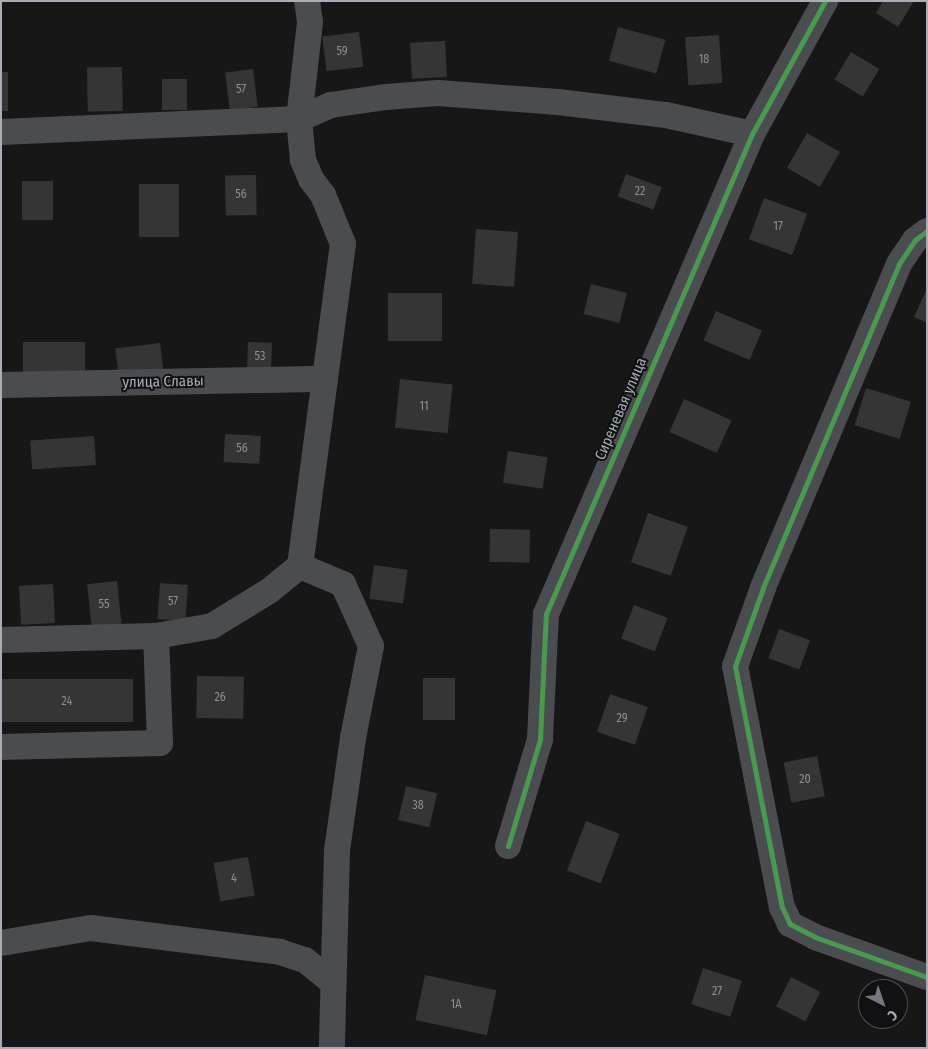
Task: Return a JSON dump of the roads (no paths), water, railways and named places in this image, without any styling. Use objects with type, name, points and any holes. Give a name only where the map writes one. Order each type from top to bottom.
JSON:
[{"type":"street","points":[[1,640],[156,636],[212,626],[268,591],[300,566],[343,244],[323,195],[311,179],[304,160],[299,119],[310,22],[307,1]]},
{"type":"street","name":"Сиреневая улица","points":[[508,846],[540,739],[546,614],[752,134],[825,1]]},
{"type":"street","points":[[1,132],[299,119],[331,105],[386,97],[438,93],[558,102],[666,115],[752,134]]},
{"type":"street","points":[[927,232],[916,240],[898,264],[763,588],[735,666],[782,907],[790,924],[815,938],[927,977]]},
{"type":"street","name":"улица Славы","points":[[1,385],[325,378]]},
{"type":"street","points":[[300,566],[343,584],[371,646],[353,738],[337,851],[332,1048]]},
{"type":"street","points":[[1,747],[160,744],[156,636]]},
{"type":"street","points":[[1,943],[91,928],[280,952],[305,960],[333,983]]}]
